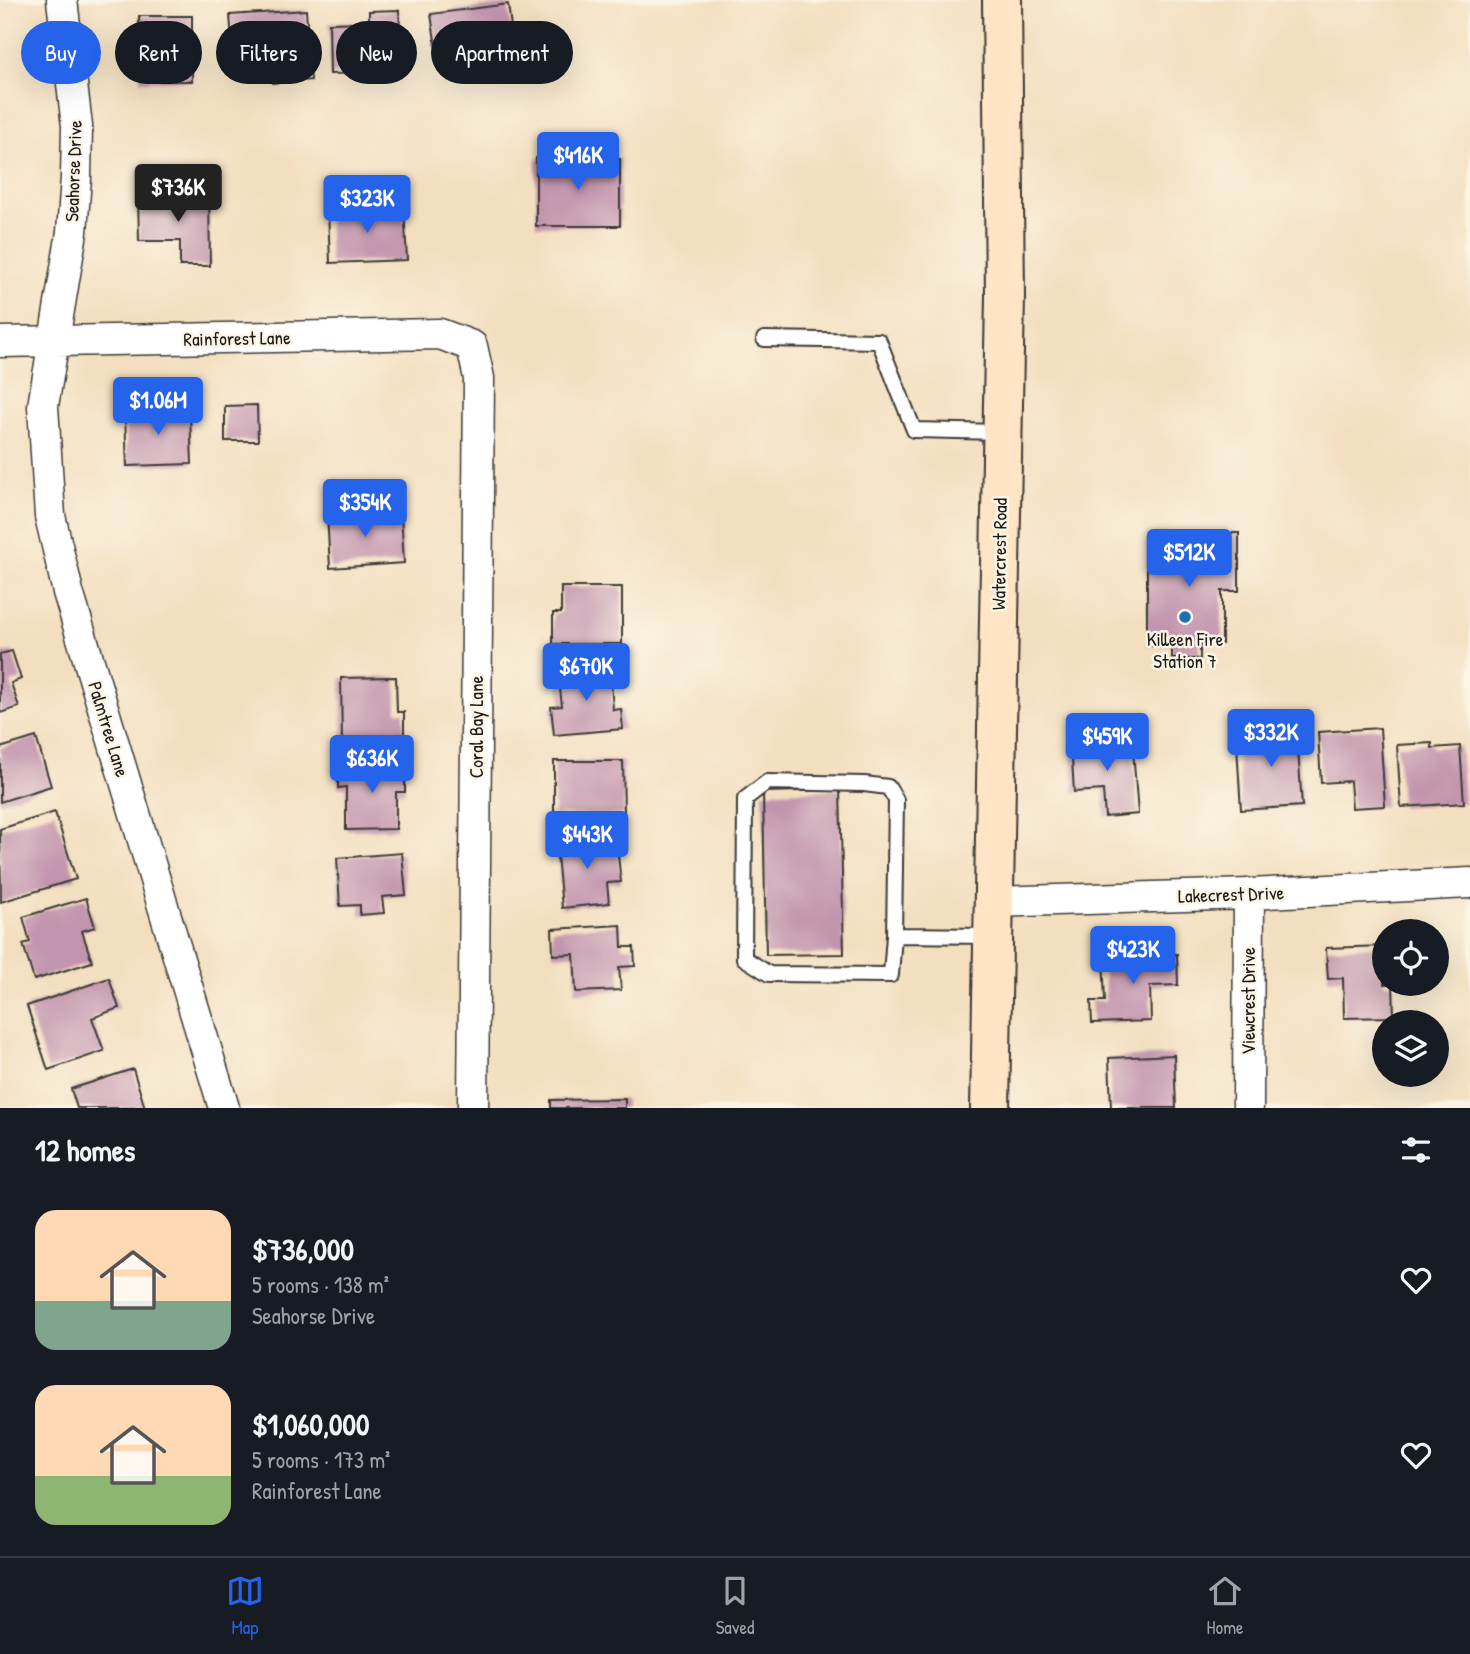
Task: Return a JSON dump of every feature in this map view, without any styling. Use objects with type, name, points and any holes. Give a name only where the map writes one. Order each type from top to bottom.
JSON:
[{"type":"street","name":"Seahorse Drive","points":[[53,342],[72,232],[76,178],[77,126],[62,0]]},
{"type":"street","name":"Watercrest Road","points":[[990,1108],[1005,296],[1002,0]]},
{"type":"street","name":"Rainforest Lane","points":[[0,342],[440,334],[472,346]]},
{"type":"street","name":"Palmtree Lane","points":[[53,342],[43,406],[50,516],[68,592],[224,1108]]},
{"type":"street","name":"Coral Bay Lane","points":[[472,346],[480,378],[473,1108]]},
{"type":"street","name":"Lakecrest Drive","points":[[992,919],[1249,894],[1470,883]]},
{"type":"street","name":"Viewcrest Drive","points":[[1248,1108],[1249,894]]},
{"type":"lane","points":[[764,339],[879,341],[914,430],[1002,432]]},
{"type":"lane","points":[[767,782],[888,787],[896,800],[894,935],[891,975],[769,974],[744,958],[746,799],[767,782]]},
{"type":"lane","points":[[894,935],[992,919]]},
{"type":"building","points":[[508,4],[510,21],[432,21],[431,14]]},
{"type":"building","points":[[306,10],[307,21],[230,21],[230,15]]},
{"type":"building","points":[[399,10],[400,21],[369,21],[369,11]]},
{"type":"building","points":[[139,16],[192,16],[192,21],[139,21]]},
{"type":"building","points":[[329,23],[336,23],[336,74],[330,74]]},
{"type":"building","points":[[536,158],[620,159],[620,226],[536,226]]},
{"type":"building","points":[[209,193],[210,266],[180,266],[180,241],[139,241],[138,195]]},
{"type":"building","points":[[404,207],[407,260],[330,263],[328,209]]},
{"type":"building","points":[[169,397],[169,414],[190,414],[192,464],[127,466],[125,415],[151,414],[150,398]]},
{"type":"building","points":[[257,405],[258,441],[225,441],[225,406]]},
{"type":"building","points":[[374,511],[374,516],[401,514],[404,563],[330,568],[327,513]]},
{"type":"building","name":"Killeen Fire Station 7","points":[[1147,533],[1239,533],[1239,591],[1222,591],[1222,644],[1200,644],[1200,659],[1172,659],[1172,645],[1147,646]]},
{"type":"building","points":[[561,587],[622,587],[622,644],[553,644],[553,613],[561,613]]},
{"type":"building","points":[[12,651],[21,679],[11,683],[19,707],[0,713],[0,654]]},
{"type":"building","points":[[610,667],[613,710],[621,709],[623,729],[554,735],[551,707],[562,706],[558,672]]},
{"type":"building","points":[[396,677],[397,712],[404,712],[404,742],[342,743],[341,678]]},
{"type":"building","points":[[1296,720],[1302,806],[1241,810],[1237,746],[1265,745],[1264,723]]},
{"type":"building","points":[[1380,728],[1385,806],[1352,808],[1350,781],[1321,783],[1318,732]]},
{"type":"building","points":[[36,737],[51,786],[0,802],[0,748]]},
{"type":"building","points":[[1132,737],[1138,814],[1105,817],[1103,790],[1074,792],[1071,744]]},
{"type":"building","points":[[1432,743],[1432,748],[1460,746],[1464,803],[1401,807],[1397,745]]},
{"type":"building","points":[[554,761],[623,761],[624,814],[554,814]]},
{"type":"building","points":[[405,765],[405,792],[396,792],[396,829],[346,830],[346,787],[338,788],[338,766]]},
{"type":"building","points":[[840,790],[844,954],[766,955],[763,792]]},
{"type":"building","points":[[55,812],[76,879],[1,902],[0,829]]},
{"type":"building","points":[[616,838],[621,882],[607,883],[609,903],[562,908],[556,844]]},
{"type":"building","points":[[402,853],[406,895],[382,897],[384,913],[360,915],[360,905],[340,906],[337,858]]},
{"type":"building","points":[[86,898],[95,927],[82,931],[92,962],[34,980],[23,944],[30,942],[23,917]]},
{"type":"building","points":[[621,925],[622,947],[634,947],[635,966],[619,967],[621,990],[576,992],[574,954],[553,955],[552,929]]},
{"type":"building","points":[[1372,946],[1372,996],[1393,996],[1394,1010],[1372,1010],[1372,1017],[1344,1018],[1343,978],[1328,979],[1326,948]]},
{"type":"building","points":[[1177,954],[1178,985],[1150,986],[1151,1021],[1092,1023],[1091,1001],[1105,1001],[1103,956]]},
{"type":"building","points":[[109,978],[119,1008],[92,1018],[104,1051],[48,1070],[27,1006]]},
{"type":"building","points":[[1174,1055],[1176,1108],[1111,1108],[1109,1058]]},
{"type":"building","points":[[133,1069],[145,1108],[77,1108],[71,1089]]},
{"type":"building","points":[[625,1099],[625,1108],[551,1108],[551,1100]]},
{"type":"place","name":"Killeen Fire Station 7","points":[[1185,617]]}]
